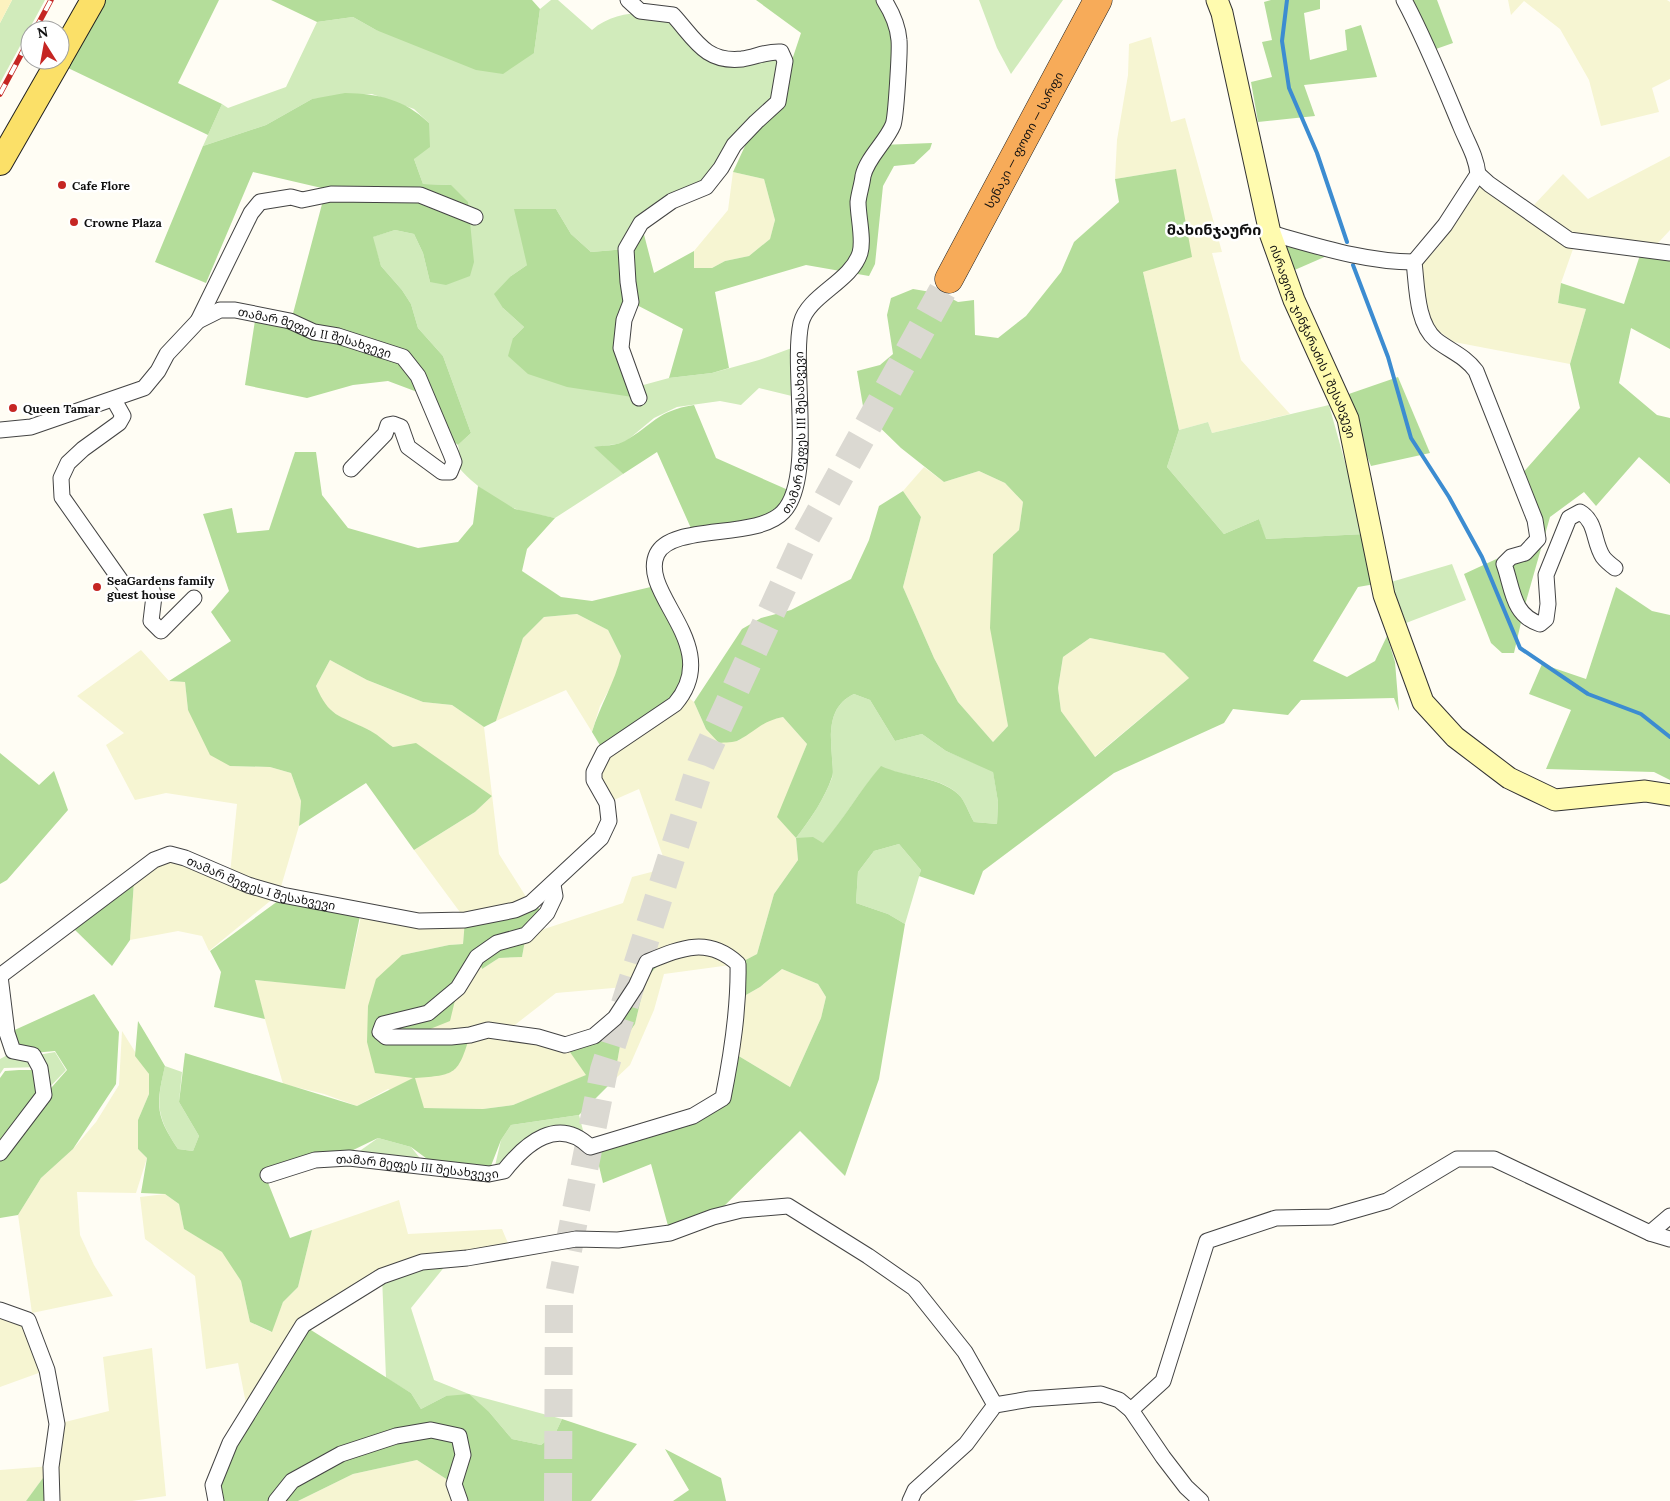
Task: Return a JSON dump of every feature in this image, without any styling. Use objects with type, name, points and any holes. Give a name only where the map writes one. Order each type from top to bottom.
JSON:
[{"type":"highway","name":"სენაკი — ფოთი — სარფი","points":[[949,279],[1098,0]]},
{"type":"main road","points":[[70,41],[93,0]]},
{"type":"main road","points":[[0,163],[54,70]]},
{"type":"street","points":[[628,0],[640,11],[673,15],[706,53],[726,59],[743,59],[770,51],[781,52],[785,61],[784,78],[778,102],[734,145],[721,168],[706,187],[672,201],[641,223],[626,248],[631,302],[624,320],[621,348],[639,398]]},
{"type":"street","name":"თამარ მეფეს III შესახვევი","points":[[268,1175],[315,1160],[349,1158],[489,1174],[504,1171],[519,1152],[533,1140],[558,1133],[579,1137],[590,1147],[693,1116],[723,1098],[732,1052],[739,998],[738,964],[724,951],[697,946],[672,952],[647,962],[636,986],[615,1018],[594,1036],[565,1045],[538,1037],[488,1030],[470,1035],[409,1038],[386,1037],[380,1032],[383,1024],[428,1013],[458,988],[477,957],[497,943],[526,935],[547,913],[555,896],[553,885],[601,838],[609,821],[607,803],[594,780],[597,763],[604,752],[675,704],[687,686],[690,655],[687,643],[659,585],[654,567],[658,553],[668,542],[684,537],[763,524],[783,513],[795,493],[800,444],[799,368],[801,322],[819,296],[848,274],[861,252],[858,200],[864,172],[894,124],[899,39],[884,0]]},
{"type":"street","name":"ისრაფილ ჯინჭარაძის I შესახვევი","points":[[1217,0],[1222,13],[1270,233],[1294,300],[1348,419],[1371,539],[1384,595],[1423,702],[1455,737],[1509,778],[1555,800],[1645,791],[1670,795]]},
{"type":"street","points":[[1404,0],[1438,69],[1462,129],[1476,157],[1478,174],[1488,184],[1568,240],[1670,254]]},
{"type":"street","points":[[1478,174],[1445,225],[1414,262],[1422,318],[1436,340],[1469,362],[1476,371],[1535,520],[1538,538],[1525,553],[1511,557],[1504,564],[1516,604],[1526,620],[1540,624],[1546,619],[1548,604],[1546,575],[1569,518],[1580,512],[1591,522],[1603,557],[1615,568]]},
{"type":"street","points":[[198,321],[251,213],[260,202],[291,197],[302,200],[331,194],[420,196],[475,218]]},
{"type":"street","points":[[1270,233],[1392,262],[1414,262]]},
{"type":"street","name":"თამარ მეფეს II შესახვევი","points":[[0,430],[31,428],[144,388],[172,348],[198,321],[220,310],[235,310],[290,321],[314,332],[338,336],[403,357],[418,376],[452,454],[454,462],[450,472],[442,472],[408,447],[401,427],[393,424],[388,425],[385,434],[351,469]]},
{"type":"street","points":[[114,400],[123,416],[120,423],[68,462],[60,478],[62,497],[126,588],[151,587],[154,596],[151,621],[161,631],[194,598]]},
{"type":"street","name":"თამარ მეფეს I შესახვევი","points":[[0,976],[154,860],[170,854],[185,858],[248,886],[282,895],[419,921],[465,920],[515,910],[531,903],[553,885]]},
{"type":"street","points":[[0,976],[7,1032],[13,1051],[33,1055],[40,1068],[44,1095],[0,1153]]},
{"type":"street","points":[[1131,1410],[1163,1381],[1207,1241],[1276,1218],[1331,1217],[1387,1201],[1457,1159],[1494,1159],[1650,1234],[1670,1239]]},
{"type":"street","points":[[216,1501],[213,1485],[230,1443],[303,1325],[382,1276],[422,1262],[467,1258],[576,1239],[618,1240],[670,1233],[713,1217],[741,1210],[788,1206],[868,1256],[914,1288],[965,1352],[995,1405]]},
{"type":"street","points":[[1650,1234],[1670,1216]]},
{"type":"street","points":[[0,1310],[28,1320],[46,1370],[57,1424],[51,1466],[52,1501]]},
{"type":"street","points":[[910,1501],[915,1490],[966,1444],[995,1405],[1030,1399],[1101,1394],[1119,1400],[1131,1410],[1186,1487],[1201,1501]]},
{"type":"street","points":[[276,1501],[292,1481],[341,1454],[396,1436],[431,1430],[459,1436],[462,1455],[454,1484],[460,1501]]},
{"type":"green space","points":[[12,0],[45,0],[34,20],[20,20],[20,46],[0,83],[0,23]]},
{"type":"green space","points":[[106,0],[219,0],[178,83],[222,104],[208,135],[70,69],[70,64]]},
{"type":"green space","points":[[271,0],[532,0],[540,9],[534,53],[503,74],[476,70],[376,30],[353,17],[317,22]]},
{"type":"green space","points":[[551,0],[558,0],[592,30],[601,23],[620,16],[641,13],[673,15],[706,53],[781,52],[778,102],[721,168],[672,201],[626,249],[591,252],[571,234],[556,209],[527,265],[511,276],[503,308],[524,327],[513,338],[636,387],[669,378],[712,373],[759,360],[800,345],[800,398],[759,388],[741,405],[720,401],[677,407],[654,418],[624,443],[595,447],[623,474],[555,518],[521,511],[499,500],[469,478],[455,462],[451,454],[459,450],[458,445],[471,433],[443,356],[418,328],[411,304],[402,290],[381,266],[372,237],[395,230],[414,234],[423,253],[430,282],[451,185],[423,184],[414,159],[429,123],[414,109],[372,94],[312,99],[266,125],[203,146],[222,104],[228,108],[286,87],[317,22],[353,17],[376,30],[534,53],[540,9]]},
{"type":"green space","points":[[756,0],[884,0],[893,19],[894,123],[881,145],[932,143],[930,149],[914,164],[894,166],[883,186],[875,264],[869,276],[806,265],[715,292],[729,368],[712,373],[669,378],[683,329],[631,302],[621,348],[639,398],[567,387],[528,374],[508,356],[513,338],[524,327],[503,308],[494,294],[511,276],[527,265],[514,209],[556,209],[571,234],[591,252],[626,249],[641,223],[654,273],[694,251],[694,268],[712,268],[725,261],[749,256],[770,239],[775,220],[764,179],[733,172],[756,122],[778,102],[801,33]]},
{"type":"green space","points":[[979,0],[1063,0],[1011,74],[997,48]]},
{"type":"green space","points":[[1271,0],[1320,0],[1320,9],[1304,13],[1310,60],[1347,50],[1345,30],[1361,25],[1377,77],[1304,85],[1315,116],[1258,122],[1251,82],[1272,77],[1262,42],[1272,40],[1264,2]]},
{"type":"green space","points":[[1410,0],[1437,0],[1453,43],[1436,49]]},
{"type":"green space","points":[[1508,0],[1667,0],[1670,2],[1670,79],[1652,88],[1659,112],[1601,126],[1589,80],[1560,29],[1524,1],[1511,15]]},
{"type":"green space","points":[[1151,37],[1171,122],[1185,118],[1222,252],[1212,253],[1241,360],[1290,414],[1212,433],[1208,422],[1179,430],[1143,272],[1176,169],[1115,179],[1117,140],[1128,75],[1129,44]]},
{"type":"green space","points":[[345,93],[390,99],[420,115],[429,123],[430,147],[414,159],[423,184],[451,185],[468,202],[474,262],[470,276],[446,285],[430,282],[423,253],[414,234],[395,230],[373,237],[381,266],[402,290],[411,304],[418,328],[443,356],[471,433],[458,445],[440,430],[420,393],[388,381],[353,385],[307,398],[245,385],[256,314],[291,321],[326,189],[253,172],[206,283],[155,262],[203,146],[266,125],[312,99]]},
{"type":"green space","points":[[1670,156],[1670,230],[1657,244],[1573,234],[1534,205],[1563,174],[1588,199]]},
{"type":"green space","points":[[1176,169],[1192,257],[1143,272],[1179,430],[1167,467],[1224,534],[1259,519],[1266,539],[1365,534],[1375,584],[1358,587],[1313,661],[1347,677],[1375,661],[1387,636],[1395,662],[1399,711],[1394,698],[1301,700],[1288,715],[1233,709],[1224,723],[1114,773],[983,871],[974,895],[919,876],[921,870],[899,844],[874,851],[858,872],[856,903],[888,914],[905,924],[879,1079],[845,1176],[800,1131],[713,1217],[670,1233],[651,1164],[603,1183],[595,1149],[723,1098],[732,1052],[790,1087],[821,1018],[826,997],[818,984],[782,969],[760,987],[739,999],[738,964],[757,954],[774,894],[798,860],[796,838],[777,817],[807,744],[783,717],[764,724],[737,741],[719,743],[706,729],[694,702],[742,629],[761,618],[791,610],[851,579],[869,540],[879,506],[903,491],[921,517],[903,587],[934,658],[958,702],[993,742],[1008,726],[990,628],[993,554],[1019,530],[1023,502],[1005,483],[979,471],[944,482],[901,448],[864,412],[857,371],[880,365],[893,354],[887,315],[891,298],[913,289],[943,294],[958,302],[974,300],[975,335],[998,338],[1026,316],[1061,272],[1074,242],[1119,202],[1115,179]],"holes":[[[1090,638],[1164,653],[1189,678],[1095,757],[1061,711],[1058,688],[1063,657]],[[854,694],[870,700],[895,741],[922,734],[946,751],[993,772],[998,802],[997,824],[974,822],[965,803],[950,788],[931,780],[881,766],[823,843],[813,837],[796,838],[812,816],[829,785],[833,775],[832,721],[839,706]]]},
{"type":"green space","points":[[733,172],[764,179],[775,220],[770,239],[749,256],[725,261],[712,268],[693,268],[694,251],[728,210]]},
{"type":"green space","points":[[1479,184],[1573,249],[1561,283],[1558,303],[1586,309],[1570,364],[1454,342],[1433,327],[1418,268],[1440,245],[1470,189]]},
{"type":"green space","points":[[1282,242],[1329,255],[1290,272]]},
{"type":"green space","points":[[1640,255],[1670,258],[1670,349],[1631,328],[1619,383],[1657,415],[1670,418],[1670,484],[1639,457],[1596,506],[1584,492],[1550,517],[1525,605],[1514,653],[1502,653],[1491,643],[1464,574],[1535,541],[1521,475],[1580,408],[1570,364],[1586,309],[1558,303],[1561,283],[1624,304]]},
{"type":"green space","points":[[1398,377],[1430,453],[1371,466],[1343,396]]},
{"type":"green space","points":[[694,405],[716,458],[795,493],[783,513],[694,535],[657,452],[623,474],[594,447],[622,443],[663,415]]},
{"type":"green space","points":[[1329,405],[1365,534],[1265,539],[1259,519],[1224,534],[1167,467],[1179,430],[1208,422],[1212,433]]},
{"type":"green space","points":[[295,452],[316,452],[322,495],[348,528],[418,548],[458,542],[473,524],[478,486],[515,509],[555,518],[527,549],[522,571],[561,597],[592,601],[659,585],[677,620],[687,685],[604,752],[592,732],[621,656],[608,630],[577,614],[544,617],[523,638],[496,721],[484,727],[452,705],[423,702],[367,680],[330,660],[316,686],[330,710],[377,735],[393,747],[416,743],[492,796],[475,812],[414,850],[366,783],[299,826],[301,801],[291,773],[270,767],[230,766],[210,755],[188,710],[185,682],[169,681],[231,641],[211,612],[229,591],[203,514],[232,508],[237,533],[269,530]]},
{"type":"green space","points":[[924,467],[944,482],[979,471],[1005,483],[1023,502],[1019,530],[993,554],[1001,684],[1008,726],[993,742],[958,702],[934,658],[903,587],[921,517],[903,491]]},
{"type":"green space","points":[[1452,564],[1466,600],[1406,623],[1391,582]]},
{"type":"green space","points":[[1616,587],[1652,611],[1670,615],[1670,780],[1654,772],[1546,769],[1571,710],[1529,694],[1542,664],[1586,679]]},
{"type":"green space","points":[[577,614],[608,630],[621,656],[616,677],[600,706],[592,732],[566,690],[496,721],[523,638],[544,617]]},
{"type":"green space","points":[[1090,638],[1164,653],[1189,678],[1094,757],[1061,711],[1058,688],[1063,657]]},
{"type":"green space","points":[[141,650],[169,681],[185,682],[188,710],[230,766],[270,767],[291,773],[301,801],[299,826],[280,890],[230,874],[237,804],[166,793],[135,800],[106,745],[124,733],[77,696]]},
{"type":"green space","points":[[330,660],[367,680],[423,702],[452,705],[484,727],[499,854],[530,903],[465,919],[414,850],[475,812],[492,796],[416,744],[393,747],[369,730],[341,718],[324,705],[316,686]]},
{"type":"green space","points":[[684,694],[694,702],[706,729],[738,741],[759,725],[769,720],[783,717],[807,744],[778,817],[796,838],[798,860],[774,894],[757,954],[738,964],[664,974],[654,1010],[630,1065],[614,1080],[620,1046],[635,1024],[646,978],[670,953],[636,986],[556,993],[507,1031],[565,1045],[587,1075],[513,1105],[483,1109],[424,1108],[388,1089],[357,1106],[324,1094],[283,1084],[254,980],[345,988],[362,912],[465,920],[463,944],[449,945],[402,955],[409,1037],[458,988],[477,957],[482,969],[499,958],[522,957],[526,935],[623,903],[632,877],[659,870],[666,865],[639,789],[607,803],[597,763]]},
{"type":"green space","points":[[854,694],[870,700],[895,741],[922,734],[946,751],[993,771],[998,802],[997,824],[974,822],[965,803],[950,788],[931,780],[881,767],[823,844],[796,838],[825,794],[832,778],[832,721],[839,706]]},
{"type":"green space","points":[[0,753],[39,785],[54,771],[68,810],[7,880],[0,884]]},
{"type":"green space","points":[[899,844],[921,870],[905,924],[888,914],[856,903],[858,872],[874,851]]},
{"type":"green space","points":[[170,860],[275,897],[209,951],[202,936],[178,931],[130,940],[134,881]]},
{"type":"green space","points":[[134,881],[130,940],[112,966],[74,929]]},
{"type":"green space","points":[[282,898],[361,911],[345,989],[255,980],[265,1019],[214,1007],[221,972],[210,951]]},
{"type":"green space","points":[[531,904],[547,913],[526,935],[522,957],[499,958],[482,969],[478,958],[458,988],[450,1021],[410,1037],[470,1035],[462,1058],[453,1070],[439,1076],[415,1078],[424,1108],[483,1109],[513,1105],[586,1075],[565,1045],[594,1036],[647,962],[671,952],[646,978],[635,1024],[620,1046],[614,1080],[579,1115],[511,1125],[501,1140],[489,1171],[434,1164],[411,1147],[378,1138],[347,1153],[265,1175],[290,1238],[312,1230],[298,1287],[283,1302],[272,1332],[250,1322],[241,1281],[222,1252],[184,1229],[179,1204],[165,1194],[141,1193],[147,1158],[138,1149],[138,1120],[149,1094],[149,1074],[135,1056],[138,1021],[165,1066],[159,1100],[161,1118],[178,1149],[193,1151],[199,1136],[179,1102],[185,1053],[357,1106],[413,1078],[375,1073],[367,1042],[368,1006],[376,979],[402,955],[449,945],[463,944],[465,920]]},
{"type":"green space","points":[[782,969],[818,984],[826,997],[821,1018],[790,1087],[732,1052],[739,999],[760,987]]},
{"type":"green space","points":[[94,994],[119,1032],[116,1084],[73,1149],[41,1178],[18,1215],[0,1218],[0,1161],[44,1096],[67,1070],[55,1051],[33,1053],[14,1050],[8,1033]]},
{"type":"green space","points":[[122,1031],[149,1074],[149,1094],[138,1120],[138,1149],[147,1158],[136,1193],[77,1192],[80,1235],[94,1265],[113,1296],[32,1313],[18,1215],[41,1178],[73,1149],[96,1122],[119,1085]]},
{"type":"green space","points":[[13,1052],[32,1056],[55,1052],[66,1070],[46,1091],[41,1067],[4,1068],[0,1074],[0,1059]]},
{"type":"green space","points":[[165,1066],[182,1072],[179,1102],[199,1136],[193,1151],[178,1149],[162,1118],[159,1100]]},
{"type":"green space","points":[[38,1070],[40,1094],[0,1149],[0,1078],[5,1071]]},
{"type":"green space","points":[[579,1115],[585,1138],[558,1131],[494,1170],[501,1140],[511,1125]]},
{"type":"green space","points":[[378,1138],[411,1147],[423,1162],[354,1155]]},
{"type":"green space","points":[[165,1194],[179,1204],[184,1229],[223,1252],[241,1281],[250,1322],[271,1332],[283,1302],[298,1287],[312,1230],[399,1200],[408,1234],[502,1229],[511,1250],[422,1262],[303,1325],[248,1414],[238,1363],[206,1369],[195,1276],[145,1239],[140,1197]]},
{"type":"green space","points":[[450,1260],[411,1308],[434,1380],[469,1394],[562,1419],[555,1434],[541,1445],[512,1439],[490,1413],[446,1396],[421,1409],[411,1393],[386,1378],[382,1276]]},
{"type":"green space","points":[[0,1314],[27,1321],[47,1370],[0,1387]]},
{"type":"green space","points":[[303,1325],[411,1393],[421,1409],[446,1396],[469,1394],[490,1413],[512,1439],[541,1445],[555,1434],[562,1419],[637,1444],[591,1501],[460,1501],[454,1484],[417,1460],[353,1474],[298,1501],[216,1501],[230,1443]]},
{"type":"green space","points":[[152,1348],[166,1496],[132,1501],[52,1501],[51,1467],[26,1501],[0,1501],[0,1470],[51,1466],[57,1424],[109,1411],[103,1357]]},
{"type":"green space","points":[[665,1449],[721,1478],[726,1501],[673,1501],[689,1490]]},
{"type":"green space","points":[[417,1460],[454,1484],[460,1501],[298,1501],[353,1474]]},
{"type":"green space","points":[[51,1467],[52,1501],[26,1501]]},
{"type":"sand","points":[[0,0],[12,0],[0,23]]},
{"type":"waterway","points":[[1287,0],[1282,41],[1289,88],[1317,153],[1347,242]]},
{"type":"waterway","points":[[1353,265],[1388,357],[1411,438],[1449,497],[1482,557],[1520,648],[1588,694],[1641,714],[1670,737]]},
{"type":"tunnel","points":[[558,1501],[559,1295],[604,1070],[701,764],[804,541],[949,279]]},
{"type":"railway","points":[[40,20],[51,0]]},
{"type":"railway","points":[[0,94],[20,57]]},
{"type":"place","name":"Cafe Flore","points":[[62,185]]},
{"type":"place","name":"Crowne Plaza","points":[[74,222]]},
{"type":"place","name":"Queen Tamar","points":[[13,408]]},
{"type":"place","name":"SeaGardens family guest house","points":[[97,587]]},
{"type":"district","name":"მახინჯაური","points":[[1214,229]]}]
